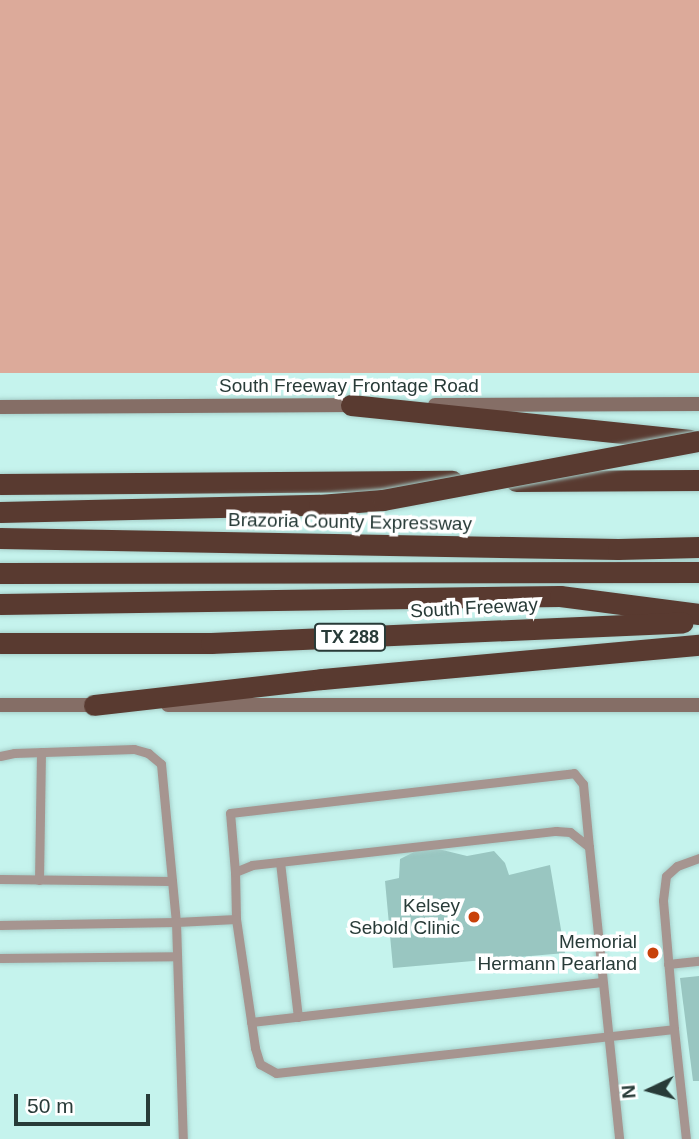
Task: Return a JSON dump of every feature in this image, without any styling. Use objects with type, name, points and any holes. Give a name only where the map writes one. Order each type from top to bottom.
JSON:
[{"type":"highway","points":[[351,405],[699,441]]},
{"type":"highway","points":[[0,512],[319,505],[383,499],[699,441]]},
{"type":"highway","points":[[0,484],[699,480]]},
{"type":"highway","name":"Brazoria County Expressway","points":[[0,538],[604,549],[699,547]]},
{"type":"highway","points":[[0,573],[699,572]]},
{"type":"highway","points":[[0,604],[559,596],[699,614]]},
{"type":"highway","name":"South Freeway","points":[[0,643],[211,643],[699,622]]},
{"type":"highway","points":[[94,705],[322,679],[699,645]]},
{"type":"main road","name":"South Freeway Frontage Road","points":[[0,407],[699,404]]},
{"type":"main road","points":[[0,705],[699,705]]},
{"type":"lane","points":[[0,756],[41,752],[134,750],[148,753],[161,764],[176,922],[183,1139]]},
{"type":"lane","points":[[39,880],[41,752]]},
{"type":"lane","points":[[619,1139],[608,1037],[602,982],[583,784],[574,773],[230,813],[236,919],[251,1022],[260,1064],[276,1073],[608,1037],[674,1029]]},
{"type":"lane","points":[[235,872],[252,865],[556,831],[570,832],[589,847]]},
{"type":"lane","points":[[687,1139],[663,900],[666,876],[677,866],[699,858]]},
{"type":"lane","points":[[280,862],[298,1017]]},
{"type":"lane","points":[[0,879],[172,881]]},
{"type":"lane","points":[[0,925],[236,919]]},
{"type":"lane","points":[[0,958],[177,956]]},
{"type":"lane","points":[[668,964],[699,961]]},
{"type":"lane","points":[[251,1022],[602,982]]},
{"type":"shaded area","points":[[0,0],[699,0],[699,373],[0,373]]},
{"type":"building","name":"Kelsey Sebold Clinic","points":[[426,846],[467,856],[494,851],[505,863],[509,875],[550,865],[565,953],[393,968],[385,881],[399,878],[400,859]]},
{"type":"building","points":[[699,976],[699,1081],[693,1081],[680,978]]},
{"type":"place","name":"Kelsey Sebold Clinic","points":[[474,917]]},
{"type":"place","name":"Memorial Hermann Pearland","points":[[653,953]]}]
